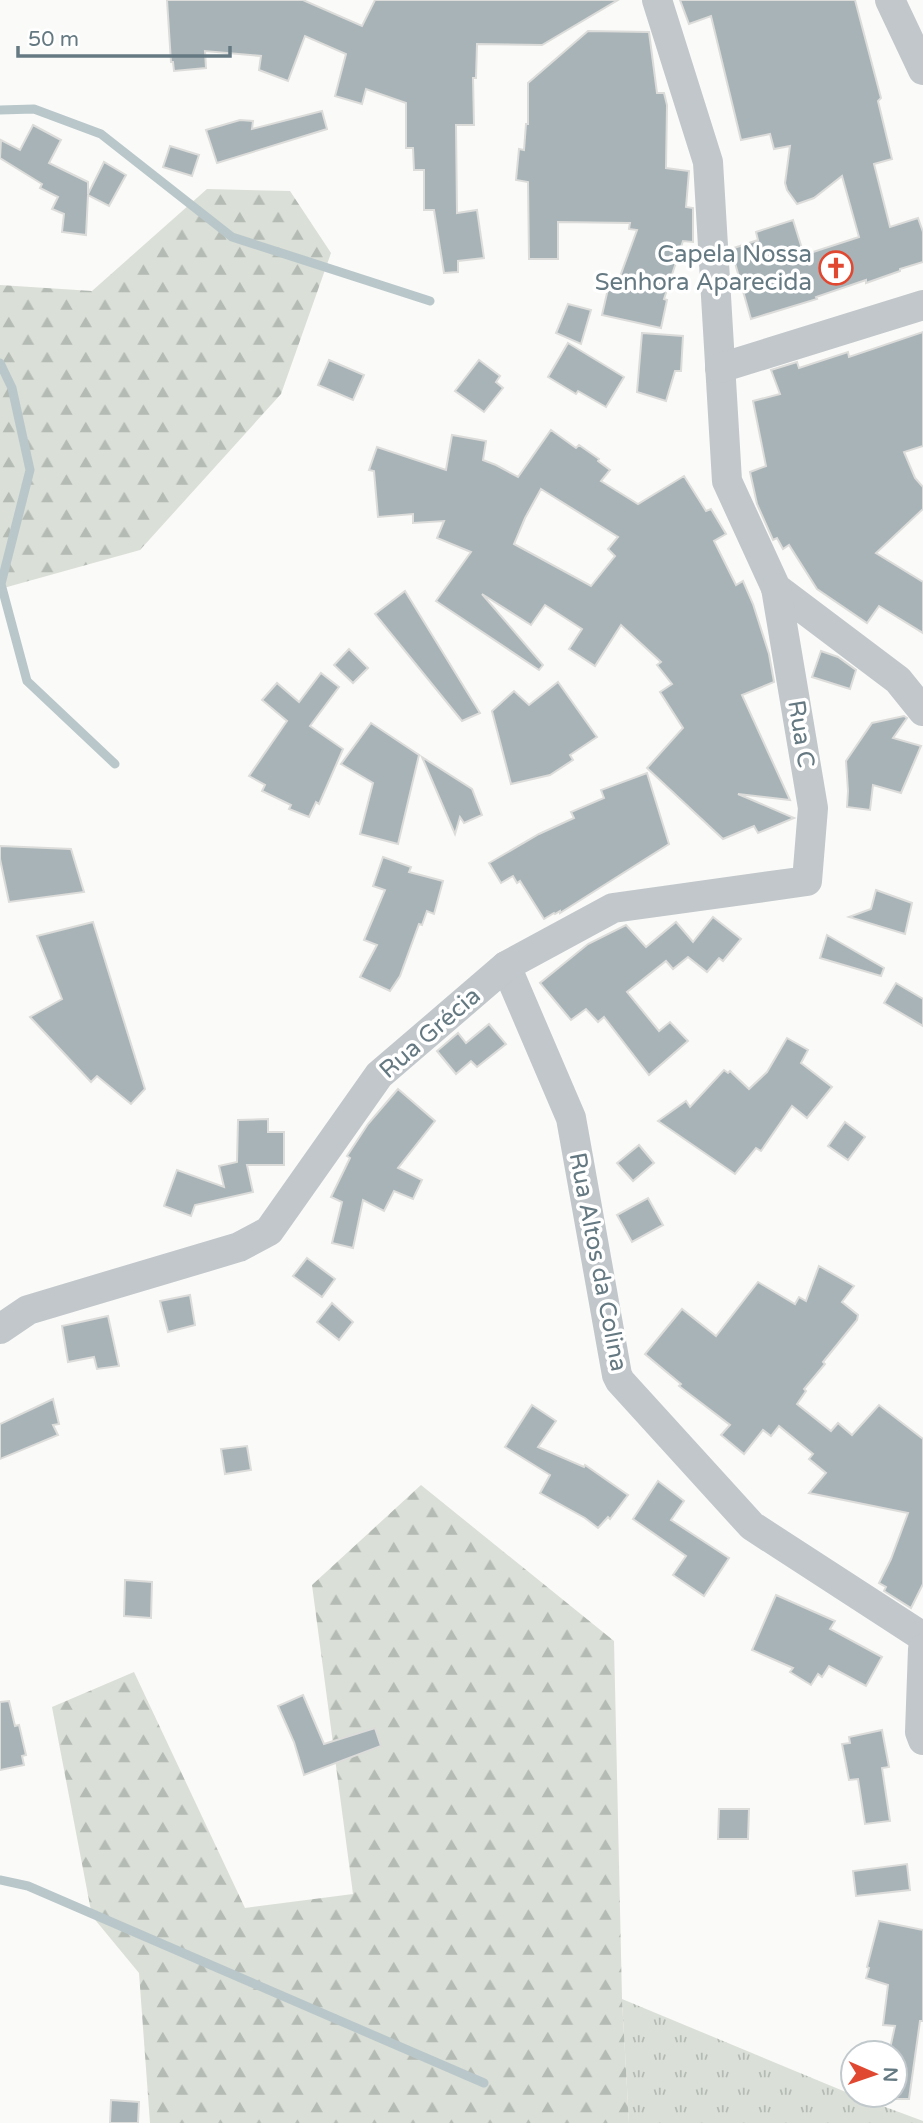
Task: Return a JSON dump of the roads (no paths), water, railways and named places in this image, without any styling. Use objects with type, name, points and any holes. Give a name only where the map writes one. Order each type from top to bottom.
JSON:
[{"type":"street","points":[[657,0],[708,163],[727,481],[776,588],[898,680],[923,711]]},
{"type":"street","points":[[890,0],[923,70]]},
{"type":"street","points":[[720,368],[923,305]]},
{"type":"street","name":"Rua C","points":[[776,588],[813,808],[807,881]]},
{"type":"street","name":"Rua Grécia","points":[[0,1329],[27,1310],[239,1247],[269,1231],[379,1075],[506,966],[613,908],[807,881]]},
{"type":"street","name":"Rua Altos da Colina","points":[[506,966],[571,1118],[618,1378],[752,1527],[923,1637]]},
{"type":"street","points":[[923,1649],[920,1732],[923,1740]]},
{"type":"waterway","points":[[0,110],[34,109],[101,134],[232,237],[430,301]]},
{"type":"waterway","points":[[0,363],[12,388],[30,470],[1,584],[27,681],[115,764]]},
{"type":"waterway","points":[[0,1880],[28,1886],[484,2083]]},
{"type":"place","name":"Capela Nossa Senhora Aparecida","points":[[836,268]]}]
